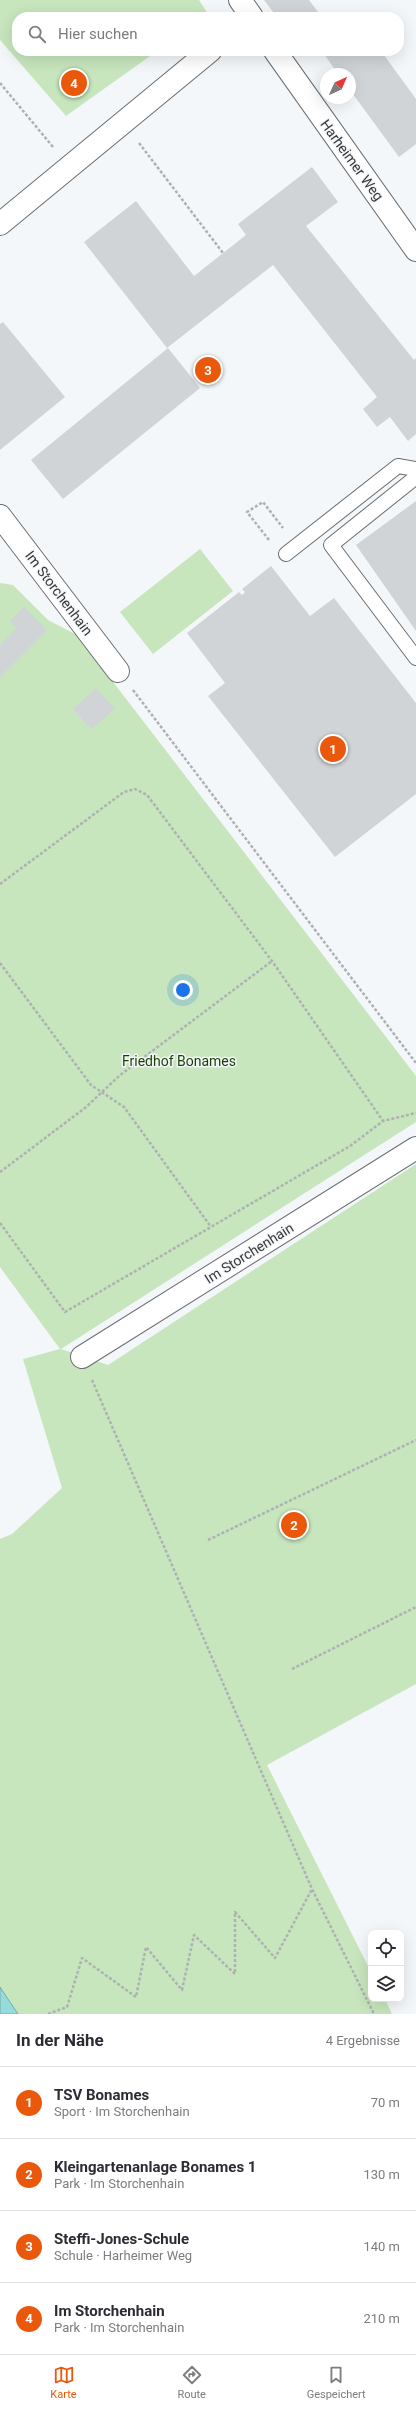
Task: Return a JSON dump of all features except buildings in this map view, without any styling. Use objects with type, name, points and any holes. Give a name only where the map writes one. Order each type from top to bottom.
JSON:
[{"type":"street","points":[[240,0],[248,12]]},
{"type":"street","points":[[0,224],[204,56]]},
{"type":"street","name":"Harheimer Weg","points":[[279,56],[416,250]]},
{"type":"street","name":"Im Storchenhain","points":[[0,516],[118,671]]},
{"type":"street","name":"Im Storchenhain","points":[[82,1358],[416,1148]]},
{"type":"lane","points":[[286,554],[398,466],[416,469]]},
{"type":"lane","points":[[416,477],[330,545],[416,658]]},
{"type":"path","points":[[0,83],[69,166]]},
{"type":"path","points":[[123,122],[223,253]]},
{"type":"path","points":[[265,535],[247,512],[263,502],[281,525]]},
{"type":"path","points":[[118,671],[416,1063]]},
{"type":"path","points":[[0,884],[124,792],[135,789],[148,795],[272,961],[383,1121]]},
{"type":"path","points":[[0,1172],[85,1108],[119,1076],[272,961]]},
{"type":"path","points":[[0,963],[91,1085],[124,1107],[211,1227]]},
{"type":"path","points":[[0,1223],[65,1312],[350,1146],[383,1121],[416,1113]]},
{"type":"path","points":[[82,1358],[312,1889],[374,2014]]},
{"type":"path","points":[[208,1540],[416,1440]]},
{"type":"path","points":[[292,1669],[416,1607]]},
{"type":"path","points":[[48,2014],[67,2007],[82,1958],[136,1997],[146,1947],[182,1990],[194,1935],[235,1974],[236,1912],[275,1958],[312,1889]]},
{"type":"green space","points":[[0,0],[199,0],[207,12],[12,12],[12,54],[0,40]]},
{"type":"green space","points":[[14,56],[150,56],[66,116]]},
{"type":"green space","points":[[200,549],[233,591],[153,654],[120,612]]},
{"type":"green space","name":"Friedhof Bonames","points":[[0,583],[13,585],[48,620],[77,635],[416,1076],[416,1122],[61,1349],[108,1365],[416,1164],[416,1684],[267,1765],[368,1966],[368,2002],[386,2002],[392,2014],[0,2014],[0,1539],[12,1534],[62,1488],[23,1359],[60,1349],[0,1267]]},
{"type":"water","points":[[0,1987],[18,2014],[0,2014]]},
{"type":"place","name":"Im Storchenhain","points":[[74,83]]},
{"type":"place","name":"Steffi-Jones-Schule","points":[[208,370]]},
{"type":"place","name":"TSV Bonames","points":[[333,749]]},
{"type":"place","name":"Kleingartenanlage Bonames 1","points":[[294,1525]]}]
